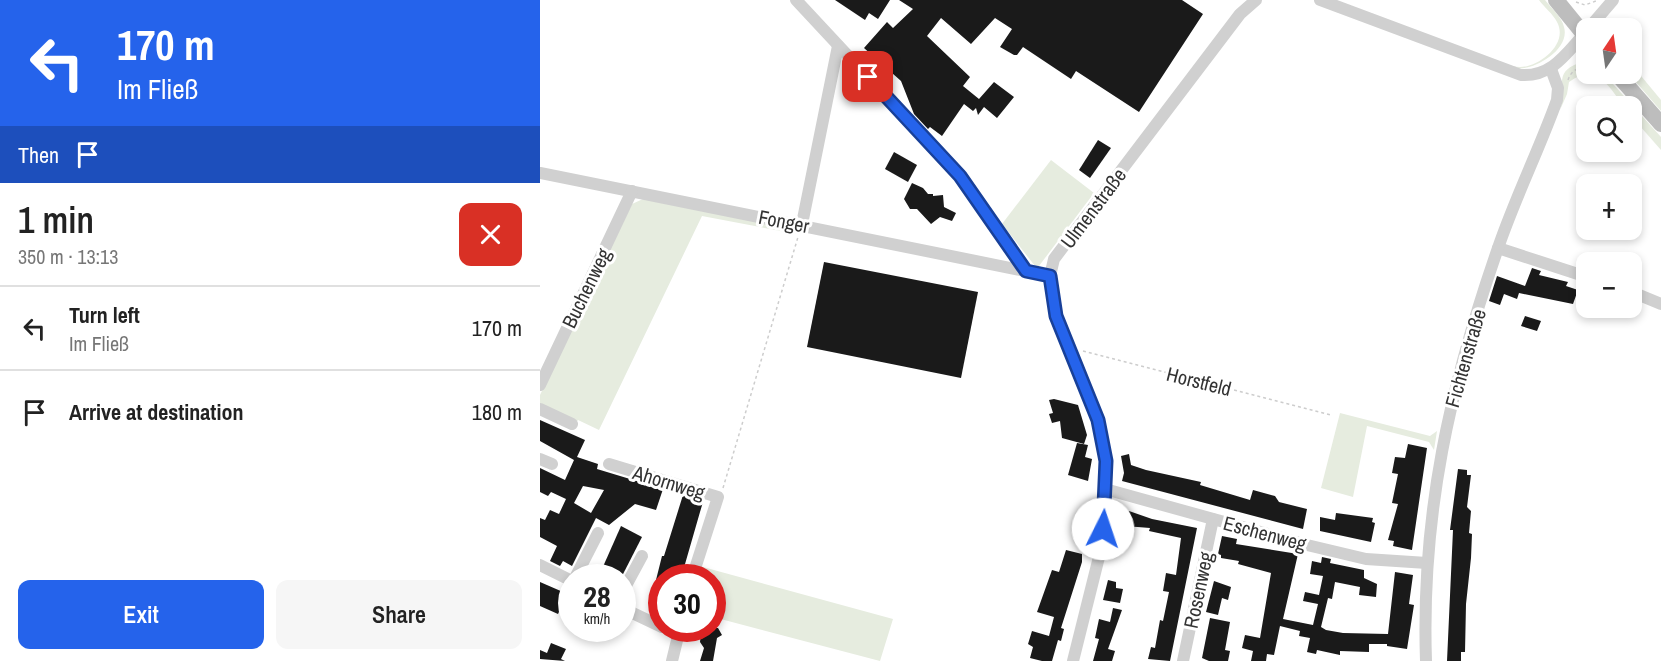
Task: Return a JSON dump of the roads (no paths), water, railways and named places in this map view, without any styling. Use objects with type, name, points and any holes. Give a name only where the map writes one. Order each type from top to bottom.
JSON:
[{"type":"street","points":[[796,0],[960,176],[1026,271]]},
{"type":"street","name":"Ulmenstraße","points":[[1050,276],[1054,260],[1240,14],[1256,0]]},
{"type":"street","points":[[1320,0],[1514,73],[1534,75],[1551,69],[1576,44]]},
{"type":"street","points":[[1556,0],[1576,21]]},
{"type":"street","points":[[1599,18],[1613,0]]},
{"type":"street","points":[[802,224],[838,46]]},
{"type":"street","name":"Fichtenstraße","points":[[1426,661],[1424,608],[1434,488],[1453,392],[1498,248],[1557,100],[1558,88],[1551,69]]},
{"type":"street","points":[[1626,84],[1661,124]]},
{"type":"street","name":"Fonger","points":[[540,173],[802,224],[1050,276]]},
{"type":"street","name":"Buchenweg","points":[[540,385],[632,191]]},
{"type":"street","points":[[1498,248],[1576,273]]},
{"type":"street","points":[[1050,276],[1056,316],[1098,420],[1106,461],[1101,549],[1073,661]]},
{"type":"street","points":[[1642,296],[1661,304]]},
{"type":"street","points":[[540,410],[572,424]]},
{"type":"street","points":[[540,459],[552,464]]},
{"type":"street","name":"Ahornweg","points":[[609,464],[718,497],[696,564]]},
{"type":"street","name":"Eschenweg","points":[[1105,489],[1366,559],[1427,563]]},
{"type":"street","name":"Rosenweg","points":[[1183,661],[1213,519]]},
{"type":"street","points":[[582,564],[598,533]]},
{"type":"street","points":[[636,567],[642,556]]},
{"type":"street","points":[[540,565],[558,575]]},
{"type":"street","points":[[672,661],[677,642]]}]
